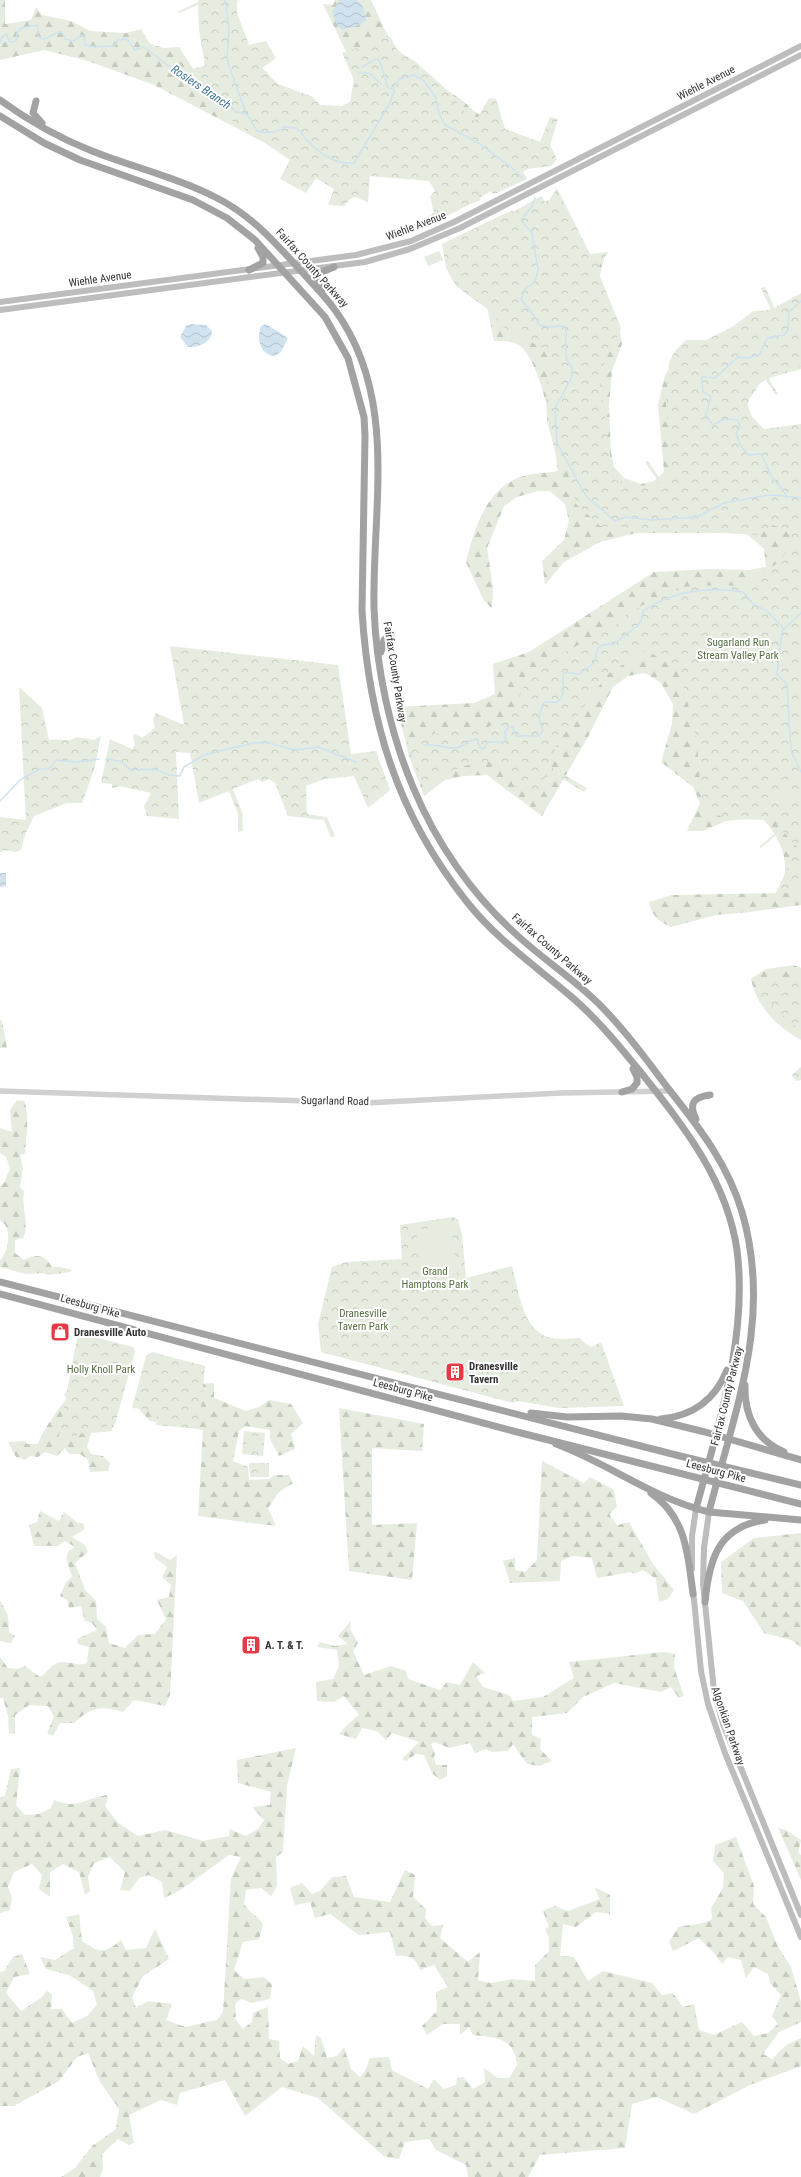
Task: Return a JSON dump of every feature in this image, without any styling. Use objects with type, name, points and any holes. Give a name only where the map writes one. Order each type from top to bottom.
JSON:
[{"type":"highway","name":"Fairfax County Parkway","points":[[0,100],[21,115],[67,140],[186,184],[216,197],[257,224],[337,312],[357,347],[365,368],[375,405],[378,458],[374,601],[386,704],[406,769],[425,813],[456,865],[484,901],[518,936],[581,987],[603,1008],[705,1135],[730,1179],[748,1233],[754,1283],[754,1322],[750,1357],[709,1512]]},
{"type":"highway","points":[[36,101],[33,111],[36,119],[67,140]]},
{"type":"highway","name":"Fairfax County Parkway","points":[[0,116],[44,143],[80,160],[203,205],[227,218],[247,233],[280,265],[319,310],[335,332],[348,358],[360,399],[365,436],[362,611],[364,636],[379,730],[401,793],[432,853],[468,903],[512,948],[588,1012],[623,1051],[655,1091],[705,1160],[718,1186],[728,1213],[737,1250],[739,1305],[728,1382],[696,1509]]},
{"type":"highway","points":[[247,233],[261,252],[264,261],[261,265],[249,270]]},
{"type":"highway","points":[[326,299],[316,276],[320,272],[334,267]]},
{"type":"highway","points":[[380,658],[384,640],[391,634]]},
{"type":"highway","points":[[622,1092],[636,1086],[638,1080],[623,1051]]},
{"type":"highway","points":[[705,1135],[694,1115],[692,1104],[699,1097],[710,1095]]},
{"type":"highway","name":"Leesburg Pike","points":[[0,1282],[680,1456],[801,1485]]},
{"type":"highway","name":"Leesburg Pike","points":[[0,1294],[521,1433],[801,1504]]},
{"type":"highway","points":[[652,1419],[668,1418],[684,1414],[705,1402],[720,1386],[733,1353]]},
{"type":"highway","points":[[750,1357],[745,1390],[746,1404],[751,1421],[762,1437],[772,1446],[801,1459]]},
{"type":"highway","points":[[495,1408],[558,1417],[621,1416],[652,1419],[801,1459]]},
{"type":"highway","points":[[521,1433],[567,1449],[641,1486],[696,1509],[709,1512],[801,1520]]},
{"type":"highway","points":[[641,1486],[666,1504],[682,1529],[687,1546],[693,1594]]},
{"type":"highway","points":[[705,1602],[709,1568],[716,1552],[727,1538],[751,1523],[783,1518]]},
{"type":"main road","name":"Wiehle Avenue","points":[[0,302],[356,255],[399,244],[444,227],[801,46]]},
{"type":"main road","name":"Wiehle Avenue","points":[[0,310],[334,267],[381,258],[420,246],[547,184],[801,55]]},
{"type":"main road","name":"Algonkian Parkway","points":[[696,1509],[692,1536],[693,1594],[701,1671],[710,1709],[725,1753],[801,1937]]},
{"type":"main road","name":"Algonkian Parkway","points":[[709,1512],[703,1557],[705,1602],[712,1676],[720,1714],[801,1915]]},
{"type":"street","name":"Sugarland Road","points":[[0,1091],[350,1103],[671,1091]]},
{"type":"green space","points":[[0,0],[5,0],[5,24],[31,20],[36,7],[42,15],[71,21],[90,31],[126,33],[141,29],[150,44],[164,48],[179,47],[193,69],[205,66],[199,29],[235,11],[242,36],[264,78],[322,116],[350,104],[355,70],[323,4],[333,5],[335,0],[371,0],[392,45],[434,82],[462,100],[474,111],[544,156],[477,200],[437,221],[420,226],[408,227],[436,212],[478,165],[263,142],[154,85],[88,61],[44,50],[0,60]]},
{"type":"green space","points":[[198,0],[239,0],[237,1],[237,13],[249,45],[266,41],[276,58],[262,68],[278,84],[313,97],[320,105],[342,106],[359,97],[356,84],[342,53],[390,37],[398,51],[417,63],[457,99],[457,105],[475,122],[489,98],[496,99],[505,129],[540,142],[550,117],[558,119],[550,145],[557,159],[551,166],[528,169],[523,172],[527,179],[494,194],[488,190],[479,195],[481,200],[435,217],[430,197],[435,191],[429,181],[370,176],[368,202],[355,197],[350,199],[344,206],[328,205],[334,189],[316,178],[306,193],[280,179],[290,160],[227,117],[236,112],[211,92],[199,88],[188,77],[192,69],[206,66],[199,28],[198,5],[179,13],[177,12],[198,2]]},
{"type":"green space","points":[[411,110],[417,116],[407,127],[400,121]]},
{"type":"green space","name":"Sugarland Run Stream Valley Park","points":[[557,188],[590,254],[608,252],[597,269],[621,328],[599,374],[613,479],[619,482],[641,486],[659,482],[645,462],[648,461],[661,480],[666,478],[672,467],[666,404],[669,362],[675,351],[686,340],[706,340],[734,326],[753,311],[771,310],[761,288],[765,287],[775,309],[801,294],[801,366],[767,376],[778,394],[776,395],[764,377],[747,403],[752,417],[764,429],[801,424],[801,893],[776,893],[797,847],[782,830],[761,848],[759,847],[781,828],[772,817],[723,817],[702,810],[697,742],[680,671],[646,650],[608,674],[556,747],[549,766],[587,788],[584,792],[548,770],[538,795],[513,785],[508,766],[484,761],[461,767],[440,776],[426,795],[406,742],[421,738],[429,731],[435,734],[488,727],[513,711],[530,673],[570,649],[612,629],[629,612],[679,587],[720,585],[741,586],[781,561],[790,543],[789,530],[772,525],[760,535],[600,526],[576,504],[567,470],[556,455],[547,421],[546,398],[550,351],[509,332],[499,323],[494,314],[456,286],[446,268],[442,244],[512,210],[513,212],[541,196],[545,202],[550,199]]},
{"type":"green space","points":[[439,251],[443,260],[428,266],[424,257]]},
{"type":"green space","name":"Sugarland Run Stream Valley Park","points":[[577,253],[605,255],[597,287],[619,325],[622,344],[612,371],[609,406],[611,452],[614,467],[624,478],[641,484],[654,481],[664,472],[658,405],[665,375],[676,359],[753,316],[776,307],[801,293],[801,369],[773,377],[760,383],[750,394],[748,401],[748,413],[766,437],[801,426],[801,905],[716,915],[671,927],[662,923],[654,914],[649,902],[672,895],[775,893],[783,887],[785,868],[780,843],[764,820],[747,819],[726,821],[703,831],[687,831],[700,803],[693,787],[661,762],[672,724],[673,704],[661,683],[645,673],[628,676],[613,687],[588,737],[542,816],[487,775],[464,776],[445,780],[424,796],[409,756],[397,707],[474,703],[495,694],[493,664],[529,652],[654,572],[708,569],[749,570],[766,567],[764,549],[746,533],[636,533],[600,542],[564,562],[545,585],[542,561],[564,540],[569,521],[565,504],[550,491],[538,491],[517,497],[504,506],[487,548],[493,588],[492,609],[483,599],[466,562],[479,521],[492,497],[502,487],[513,480],[527,475],[558,471],[546,401],[533,364],[524,350],[515,343],[507,341],[494,341],[486,301]]},
{"type":"green space","points":[[170,646],[338,665],[351,754],[376,751],[390,790],[368,808],[354,776],[324,779],[306,786],[307,814],[327,817],[335,836],[331,838],[324,820],[288,816],[275,783],[269,779],[262,782],[258,779],[233,789],[242,812],[243,831],[238,832],[238,814],[229,791],[199,803],[190,753],[176,752],[179,819],[147,816],[144,806],[151,793],[120,786],[112,788],[112,784],[101,783],[110,739],[132,749],[135,745],[133,735],[136,734],[142,738],[155,728],[153,719],[156,713],[184,725]]},
{"type":"green space","points":[[19,687],[42,708],[49,740],[70,740],[77,737],[94,740],[101,736],[94,770],[82,803],[67,803],[34,816],[25,835],[21,850],[16,852],[4,850],[0,852],[0,817],[26,820]]},
{"type":"green space","points":[[784,789],[795,800],[788,807],[777,796]]},
{"type":"green space","points":[[794,965],[801,968],[801,1040],[783,1028],[769,1015],[758,998],[751,979],[766,969]]},
{"type":"green space","points":[[801,977],[801,1032],[756,991],[769,982]]},
{"type":"green space","points":[[0,1020],[2,1021],[7,1048],[0,1048]]},
{"type":"green space","points":[[801,1067],[801,1080],[796,1081],[792,1075]]},
{"type":"green space","points":[[17,1100],[24,1101],[27,1112],[25,1153],[20,1155],[23,1168],[20,1187],[24,1192],[23,1197],[26,1227],[23,1238],[15,1240],[15,1253],[24,1260],[33,1256],[40,1256],[52,1267],[72,1270],[70,1272],[48,1275],[43,1273],[26,1274],[0,1267],[0,1260],[6,1251],[8,1233],[7,1228],[0,1221],[0,1186],[4,1183],[10,1168],[6,1157],[0,1153],[0,1128],[12,1132],[10,1110]]},
{"type":"green space","name":"Dranesville Tavern Park","points":[[453,1217],[458,1220],[462,1234],[466,1278],[512,1266],[523,1309],[534,1328],[542,1334],[552,1338],[580,1338],[592,1347],[601,1342],[624,1406],[559,1408],[518,1401],[513,1403],[321,1352],[318,1324],[332,1267],[346,1262],[402,1259],[400,1225]]},
{"type":"green space","name":"Grand Hamptons Park","points":[[451,1226],[458,1283],[424,1288],[416,1230]]},
{"type":"green space","name":"Holly Knoll Park","points":[[78,1333],[133,1347],[135,1352],[115,1424],[58,1440]]},
{"type":"green space","name":"Holly Knoll Park","points":[[152,1352],[205,1366],[199,1429],[156,1425],[157,1411],[132,1408],[146,1356]]},
{"type":"green space","points":[[128,1372],[112,1431],[91,1433],[87,1447],[91,1454],[103,1456],[110,1463],[108,1471],[90,1472],[88,1460],[80,1454],[69,1454],[65,1448],[57,1456],[45,1452],[38,1457],[30,1456],[25,1460],[16,1457],[8,1442],[25,1441],[27,1444],[38,1444],[42,1434],[51,1420],[67,1399],[64,1394],[69,1390]]},
{"type":"green space","points":[[214,1383],[214,1398],[246,1411],[259,1407],[269,1400],[291,1404],[303,1423],[291,1434],[295,1449],[279,1456],[270,1439],[270,1430],[245,1426],[239,1431],[233,1461],[248,1467],[249,1480],[269,1479],[275,1475],[289,1475],[293,1483],[279,1492],[268,1508],[276,1526],[198,1516],[203,1430],[150,1421],[136,1406],[200,1384]]},
{"type":"green space","points":[[339,1408],[424,1424],[422,1451],[372,1448],[372,1525],[417,1523],[412,1580],[349,1571]]},
{"type":"green space","points":[[244,1431],[265,1433],[263,1456],[242,1454]]},
{"type":"green space","points":[[247,1435],[254,1436],[252,1451],[246,1450]]},
{"type":"green space","points":[[256,1436],[263,1436],[261,1451],[255,1451]]},
{"type":"green space","points":[[542,1461],[584,1483],[590,1477],[614,1490],[617,1507],[609,1514],[617,1525],[629,1522],[653,1564],[674,1590],[668,1599],[659,1602],[656,1579],[643,1570],[634,1574],[631,1572],[597,1578],[592,1558],[572,1556],[561,1561],[560,1581],[510,1583],[503,1561],[515,1558],[515,1570],[525,1572],[537,1560]]},
{"type":"green space","points":[[249,1463],[269,1463],[269,1477],[250,1477]]},
{"type":"green space","points":[[40,1511],[59,1521],[64,1512],[78,1523],[83,1523],[85,1529],[72,1537],[85,1545],[88,1552],[75,1563],[85,1590],[96,1601],[97,1619],[106,1627],[109,1643],[125,1648],[138,1635],[155,1634],[166,1619],[157,1600],[169,1597],[171,1585],[162,1577],[167,1567],[155,1558],[154,1551],[170,1560],[177,1555],[170,1695],[165,1706],[134,1700],[123,1712],[103,1708],[97,1709],[86,1714],[74,1723],[60,1723],[53,1736],[47,1733],[54,1717],[48,1706],[29,1705],[15,1715],[15,1734],[9,1733],[8,1716],[3,1698],[0,1698],[0,1657],[8,1668],[17,1669],[25,1666],[40,1677],[52,1666],[61,1662],[80,1664],[87,1663],[89,1647],[78,1644],[77,1639],[97,1630],[92,1623],[85,1621],[81,1606],[69,1608],[67,1600],[60,1596],[66,1582],[72,1577],[66,1558],[69,1551],[75,1547],[65,1541],[58,1546],[34,1546],[29,1525],[37,1522]]},
{"type":"green space","points":[[801,1533],[801,1647],[791,1640],[764,1633],[743,1601],[722,1593],[721,1562],[754,1538]]},
{"type":"green space","points":[[0,1600],[8,1616],[9,1632],[15,1636],[11,1643],[0,1641]]},
{"type":"green space","points":[[351,1621],[350,1629],[358,1643],[353,1651],[364,1675],[391,1666],[406,1671],[408,1679],[440,1690],[447,1682],[460,1685],[473,1662],[485,1673],[476,1676],[483,1687],[509,1695],[513,1701],[543,1697],[574,1678],[569,1662],[663,1652],[675,1654],[674,1668],[684,1696],[679,1698],[671,1687],[661,1692],[614,1683],[583,1697],[567,1713],[532,1717],[532,1735],[541,1739],[540,1749],[552,1761],[539,1766],[527,1764],[513,1744],[508,1751],[492,1752],[486,1749],[475,1753],[470,1743],[449,1748],[435,1742],[431,1744],[435,1754],[434,1757],[436,1765],[447,1765],[447,1776],[440,1780],[432,1773],[424,1755],[416,1754],[406,1761],[402,1759],[419,1742],[392,1733],[386,1740],[377,1731],[362,1728],[356,1739],[339,1734],[359,1715],[344,1696],[334,1702],[317,1701],[316,1682],[333,1679],[339,1666],[337,1650],[317,1647],[320,1642],[335,1646],[348,1644],[338,1636]]},
{"type":"green space","points":[[296,1748],[287,1786],[283,1852],[276,1857],[277,1886],[271,1896],[261,1888],[246,1890],[244,1904],[263,1924],[259,1939],[243,1942],[234,1970],[244,1979],[264,1977],[272,1985],[270,1999],[252,2003],[241,1999],[235,2004],[236,2020],[243,2029],[252,2022],[253,2013],[268,2007],[269,2039],[279,2041],[280,2058],[288,2064],[298,2061],[303,2046],[314,2056],[316,2035],[321,2038],[327,2058],[337,2056],[344,2047],[351,2069],[360,2077],[365,2071],[370,2058],[389,2057],[392,2070],[428,2089],[434,2079],[444,2089],[456,2085],[457,2078],[463,2077],[473,2089],[485,2082],[484,2068],[498,2078],[509,2078],[517,2065],[512,2049],[508,2044],[497,2038],[473,2035],[469,2027],[460,2035],[460,2024],[443,2024],[427,2035],[422,2026],[437,2011],[436,1992],[448,1987],[434,1965],[420,1970],[416,1962],[411,1958],[396,1956],[390,1932],[359,1935],[330,1914],[315,1918],[310,1902],[295,1905],[290,1888],[302,1883],[312,1894],[320,1891],[332,1877],[346,1876],[354,1897],[390,1902],[405,1870],[415,1875],[413,1897],[426,1909],[425,1918],[432,1926],[443,1925],[440,1938],[468,1962],[480,1952],[478,1980],[491,1983],[512,1979],[535,1981],[535,1965],[549,1951],[549,1938],[545,1929],[549,1927],[543,1911],[555,1906],[568,1911],[600,1899],[594,1887],[610,1895],[610,1914],[596,1912],[576,1927],[563,1924],[560,1956],[574,1957],[588,1981],[603,1971],[652,1983],[662,1995],[673,1993],[683,2007],[694,2004],[699,2030],[714,2035],[742,2022],[754,2036],[768,2033],[778,2024],[772,2016],[781,1995],[770,1983],[768,1974],[754,1967],[746,1978],[741,1960],[728,1957],[722,1964],[713,1952],[699,1938],[673,1951],[669,1942],[678,1927],[699,1924],[712,1919],[711,1908],[723,1888],[724,1873],[713,1861],[715,1845],[736,1837],[754,1886],[753,1904],[766,1917],[778,1947],[791,1967],[801,2002],[801,2022],[779,2032],[763,2054],[772,2059],[786,2045],[801,2038],[801,2066],[750,2085],[694,2114],[657,2097],[632,2104],[625,2148],[540,2155],[528,2177],[468,2177],[466,2165],[436,2150],[429,2139],[405,2142],[399,2159],[385,2157],[318,2098],[282,2087],[245,2116],[225,2080],[180,2093],[177,2105],[161,2100],[129,2115],[134,2143],[129,2145],[118,2139],[102,2154],[103,2168],[100,2177],[61,2177],[75,2168],[92,2146],[116,2129],[119,2109],[100,2082],[88,2053],[77,2057],[59,2081],[14,2106],[0,2106],[0,1972],[4,1971],[13,1957],[22,1954],[30,1974],[14,1977],[6,1993],[21,2011],[42,1997],[47,1991],[52,1994],[51,2009],[62,2009],[72,2023],[87,2016],[97,2005],[93,1991],[69,1975],[46,1969],[40,1957],[55,1960],[74,1948],[73,1936],[66,1917],[79,1914],[82,1941],[98,1950],[106,1950],[111,1948],[121,1940],[126,1950],[146,1948],[155,1929],[169,1959],[143,1976],[132,1997],[136,2008],[148,2001],[172,2004],[166,2020],[185,2027],[217,2020],[223,2012],[231,1878],[241,1857],[229,1855],[179,1891],[164,1898],[162,1882],[149,1875],[139,1878],[130,1891],[120,1890],[125,1872],[110,1857],[94,1863],[88,1877],[90,1891],[85,1895],[79,1872],[63,1864],[50,1872],[50,1897],[39,1889],[42,1875],[32,1864],[14,1872],[8,1887],[12,1898],[10,1910],[0,1913],[0,1797],[5,1796],[11,1769],[20,1768],[16,1805],[25,1815],[39,1814],[51,1808],[54,1800],[62,1803],[76,1804],[99,1796],[107,1795],[108,1799],[105,1806],[117,1822],[138,1836],[165,1830],[203,1841],[229,1836],[230,1829],[246,1836],[258,1829],[264,1820],[252,1807],[270,1805],[271,1792],[238,1783],[237,1760]]},
{"type":"green space","points":[[778,1828],[786,1830],[801,1840],[798,1853],[801,1855],[801,1880]]},
{"type":"water","points":[[340,0],[357,0],[363,7],[366,21],[354,27],[342,30],[337,25],[332,12]]},
{"type":"water","points":[[191,324],[206,325],[212,331],[210,338],[204,344],[188,347],[180,337],[186,326]]},
{"type":"water","points":[[266,324],[288,338],[281,352],[275,356],[266,353],[260,346],[259,336],[261,326]]},
{"type":"water","points":[[0,873],[6,873],[6,886],[0,887]]},
{"type":"waterway","points":[[225,0],[229,29],[227,57],[229,66],[246,113],[257,131],[271,132],[277,131],[284,127],[297,128],[308,141],[329,158],[345,163],[354,163],[390,103],[394,91],[393,87],[400,79],[414,75],[424,81],[436,98],[439,114],[445,125],[480,144],[511,167],[523,179]]},
{"type":"waterway","name":"Rosiers Branch","points":[[0,43],[2,37],[6,34],[10,42],[16,41],[17,33],[21,28],[37,25],[38,36],[42,39],[62,32],[65,39],[74,41],[81,35],[84,37],[85,45],[95,47],[114,46],[118,40],[127,39],[135,50],[144,47],[170,67],[179,71],[200,90],[210,93],[220,102],[228,103],[236,112],[246,113]]},
{"type":"waterway","points":[[362,67],[376,59]]},
{"type":"waterway","points":[[378,59],[381,64],[388,88],[393,89]]},
{"type":"waterway","points":[[359,73],[369,73],[381,84]]},
{"type":"waterway","points":[[535,198],[532,206],[521,220],[532,233],[538,270],[535,282],[525,289],[521,299],[535,317],[539,325],[549,327],[563,326],[566,329],[566,358],[572,368],[572,377],[555,408],[557,443],[586,496],[615,521],[626,517],[651,520],[697,517],[724,503],[763,496],[773,495],[801,498]]},
{"type":"waterway","points":[[787,498],[783,489],[772,477],[761,454],[748,455],[740,445],[736,433],[740,426],[737,420],[725,419],[713,425],[706,415],[711,397],[703,392],[702,377],[715,378],[738,357],[749,358],[760,354],[767,338],[784,335],[788,330],[789,312],[801,301]]},
{"type":"waterway","points":[[424,745],[456,748],[471,740],[477,739],[480,748],[483,749],[488,742],[503,742],[506,739],[505,731],[509,727],[513,727],[516,736],[539,736],[543,730],[539,718],[543,703],[556,702],[560,700],[563,692],[564,672],[579,674],[594,663],[598,648],[603,645],[614,644],[638,625],[641,621],[643,611],[666,599],[703,590],[729,590],[743,592],[753,604],[767,611],[784,629]]},
{"type":"waterway","points":[[801,613],[782,631],[777,674],[787,684],[791,751],[801,772]]},
{"type":"waterway","points":[[106,759],[120,761],[131,770],[154,769],[169,775],[180,776],[184,767],[204,755],[253,743],[265,742],[295,750],[318,747],[356,762]]},
{"type":"waterway","points":[[0,801],[20,780],[40,769],[49,769],[56,760],[77,762],[99,759]]},
{"type":"place","name":"Dranesville Auto","points":[[60,1332]]},
{"type":"place","name":"Dranesville Tavern","points":[[455,1372]]},
{"type":"place","name":"A. T. & T.","points":[[251,1645]]}]
